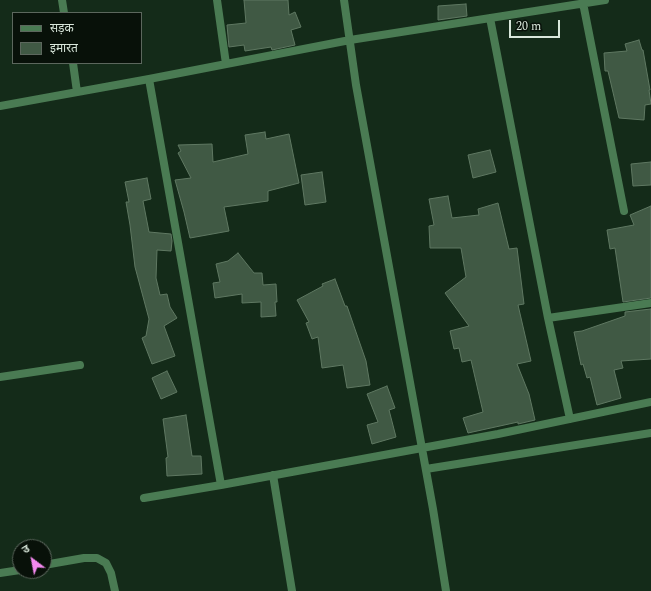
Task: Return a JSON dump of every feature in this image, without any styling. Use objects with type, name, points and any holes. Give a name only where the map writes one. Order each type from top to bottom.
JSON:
[{"type":"street","points":[[62,0],[64,12]]},
{"type":"street","points":[[217,0],[226,64]]},
{"type":"street","points":[[344,0],[356,85],[426,470],[446,591]]},
{"type":"street","points":[[0,106],[350,40],[605,0]]},
{"type":"street","points":[[583,3],[624,211]]},
{"type":"street","points":[[490,18],[548,318],[570,419]]},
{"type":"street","points":[[72,64],[77,92]]},
{"type":"street","points":[[149,79],[221,485]]},
{"type":"street","points":[[548,318],[651,302]]},
{"type":"street","points":[[0,377],[80,365]]},
{"type":"street","points":[[144,498],[422,448],[651,402]]},
{"type":"street","points":[[426,470],[651,433]]},
{"type":"street","points":[[273,475],[292,591]]},
{"type":"street","points":[[52,564],[84,558],[97,558],[106,562],[111,573],[115,591]]},
{"type":"street","points":[[0,573],[12,571]]},
{"type":"building","points":[[244,0],[288,0],[289,15],[295,12],[301,27],[291,30],[295,45],[272,50],[271,47],[245,51],[244,45],[229,47],[227,25],[246,23]]},
{"type":"building","points":[[466,4],[467,16],[438,20],[438,6]]},
{"type":"building","points":[[639,40],[643,50],[651,104],[645,105],[644,120],[619,118],[608,71],[605,71],[604,53],[627,51],[625,44]]},
{"type":"building","points":[[265,132],[266,139],[289,134],[299,183],[268,191],[268,201],[224,207],[229,231],[190,238],[175,180],[191,178],[178,153],[181,151],[178,145],[212,144],[213,162],[248,154],[245,135]]},
{"type":"building","points":[[490,150],[496,172],[473,178],[468,155]]},
{"type":"building","points":[[651,162],[651,185],[633,186],[631,164]]},
{"type":"building","points":[[322,172],[326,202],[305,205],[301,175]]},
{"type":"building","points":[[147,178],[151,199],[143,201],[149,232],[171,234],[172,241],[171,251],[157,250],[156,278],[160,295],[167,294],[170,307],[177,318],[164,326],[175,356],[152,364],[142,338],[146,336],[149,319],[135,267],[126,202],[129,202],[125,182]]},
{"type":"building","points":[[448,196],[452,218],[479,215],[478,209],[498,203],[509,249],[517,248],[524,304],[518,305],[531,361],[517,364],[529,394],[535,420],[518,424],[518,422],[468,433],[463,418],[483,412],[471,360],[462,362],[459,348],[454,349],[450,331],[469,326],[445,293],[466,277],[461,248],[430,248],[429,226],[434,225],[429,199]]},
{"type":"building","points":[[651,206],[651,298],[623,302],[615,248],[610,249],[607,230],[634,225],[630,215]]},
{"type":"building","points":[[238,253],[254,273],[262,273],[263,285],[276,284],[276,316],[261,317],[261,302],[242,303],[242,294],[215,298],[213,283],[220,282],[216,264],[228,261]]},
{"type":"building","points":[[335,279],[345,306],[347,306],[366,361],[370,385],[347,388],[343,365],[322,368],[318,337],[312,339],[306,323],[309,322],[297,300],[323,286],[322,284]]},
{"type":"building","points":[[651,309],[651,359],[621,361],[623,368],[614,370],[621,398],[597,405],[590,377],[587,378],[583,364],[581,365],[574,332],[582,331],[625,316],[625,312]]},
{"type":"building","points":[[167,371],[177,392],[161,399],[152,378]]},
{"type":"building","points":[[387,386],[395,408],[389,410],[396,437],[372,444],[367,425],[378,422],[367,394]]},
{"type":"building","points":[[186,415],[192,456],[201,456],[202,474],[167,476],[166,458],[168,457],[163,419]]}]
